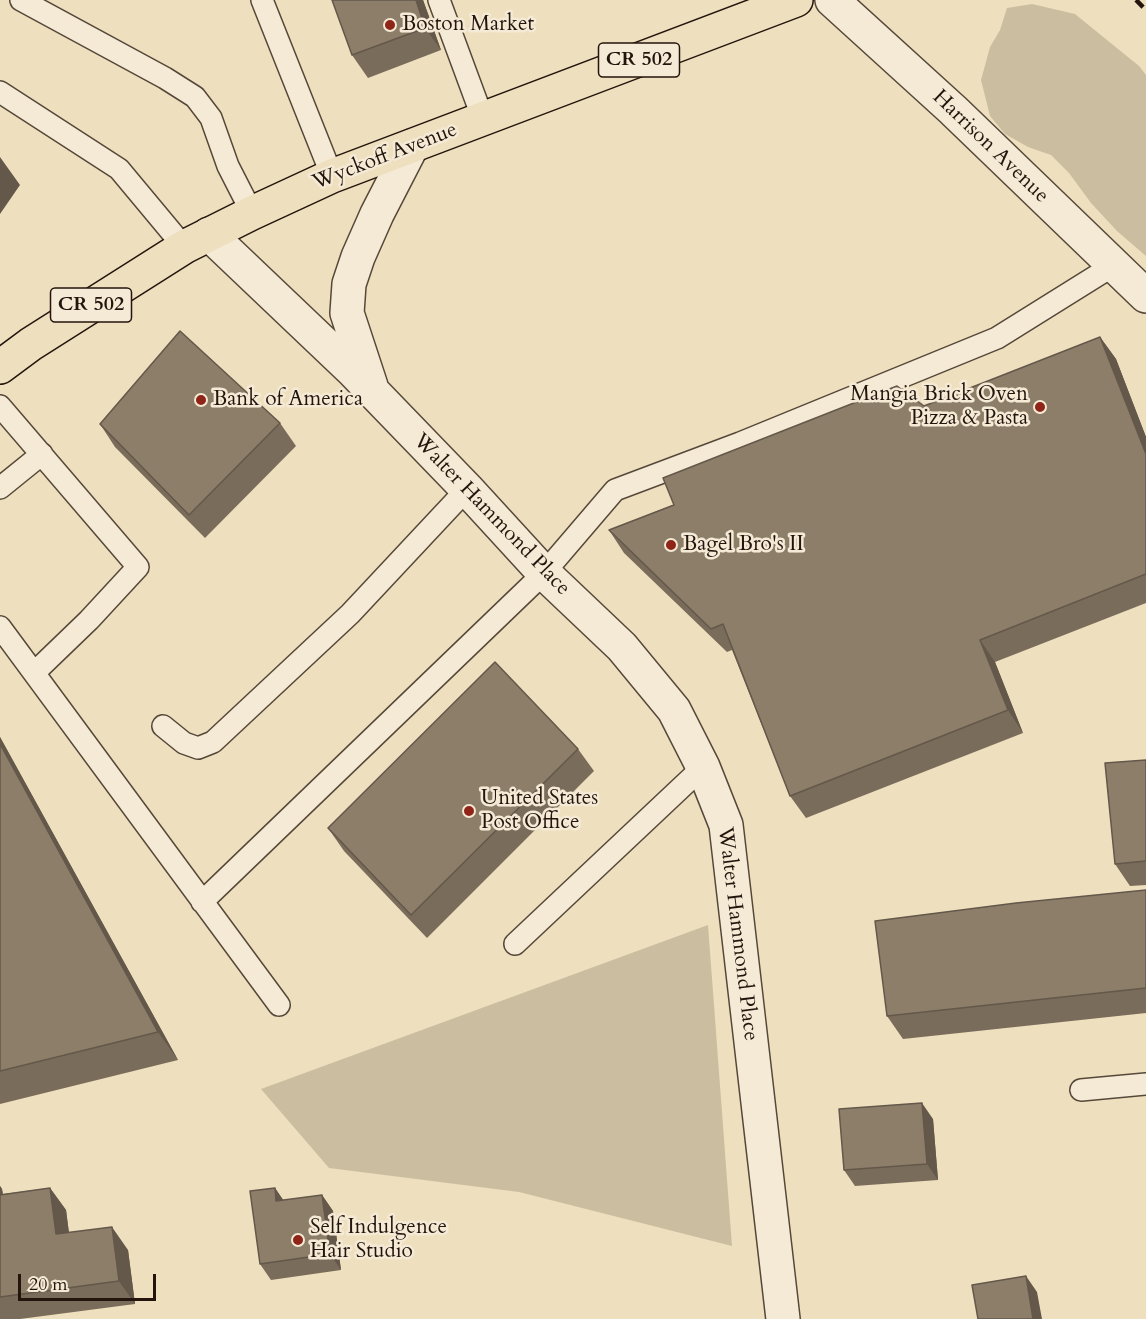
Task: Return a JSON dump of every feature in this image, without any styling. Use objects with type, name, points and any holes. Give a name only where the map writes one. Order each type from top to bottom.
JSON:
[{"type":"main road","name":"Wyckoff Avenue","points":[[0,367],[32,344],[196,240],[332,176],[796,0]]},
{"type":"street","name":"Harrison Avenue","points":[[832,0],[953,110],[1146,296]]},
{"type":"street","name":"Walter Hammond Place","points":[[372,391],[347,313],[349,284],[377,214],[412,146]]},
{"type":"street","name":"Walter Hammond Place","points":[[196,240],[372,391],[544,573],[622,647],[674,710],[703,768],[726,825],[783,1319]]},
{"type":"lane","points":[[21,0],[165,78],[195,97],[211,118],[228,166],[252,213]]},
{"type":"lane","points":[[262,0],[332,176]]},
{"type":"lane","points":[[439,0],[483,119]]},
{"type":"lane","points":[[0,92],[119,169],[196,240]]},
{"type":"lane","points":[[202,902],[544,573],[615,490],[740,443],[997,338],[1114,265]]},
{"type":"lane","points":[[0,406],[138,567],[89,620],[34,673]]},
{"type":"lane","points":[[0,488],[42,454]]},
{"type":"lane","points":[[162,726],[184,743],[198,748],[213,742],[350,614],[466,489]]},
{"type":"lane","points":[[0,627],[279,1005]]},
{"type":"lane","points":[[515,944],[703,768]]},
{"type":"lane","points":[[1081,1090],[1146,1084]]},
{"type":"shaded area","points":[[1032,4],[1075,14],[1139,66],[1146,75],[1146,256],[1117,231],[1051,155],[1028,147],[1005,134],[990,116],[981,80],[990,47],[1000,30],[1007,8]]},
{"type":"shaded area","points":[[708,925],[732,1246],[519,1192],[329,1168],[261,1089]]},
{"type":"building","points":[[332,0],[416,0],[425,28],[352,55]]},
{"type":"building","name":"Bank of America","points":[[180,331],[280,423],[189,515],[100,424]]},
{"type":"building","points":[[1100,337],[1146,454],[1146,574],[980,640],[1008,710],[790,796],[723,624],[711,629],[609,530],[674,505],[663,478],[897,386],[924,406]]},
{"type":"building","name":"United States Post Office","points":[[495,662],[578,749],[411,915],[328,828]]},
{"type":"building","points":[[0,744],[158,1032],[0,1071]]},
{"type":"building","points":[[1146,760],[1146,861],[1115,864],[1105,763]]},
{"type":"building","points":[[1146,890],[1146,988],[887,1016],[875,921],[1016,903]]},
{"type":"building","points":[[922,1103],[927,1164],[844,1170],[839,1109]]},
{"type":"building","points":[[50,1188],[56,1234],[112,1227],[119,1281],[0,1297],[0,1195]]},
{"type":"building","points":[[275,1188],[276,1201],[322,1195],[330,1254],[260,1264],[250,1191]]},
{"type":"building","points":[[1026,1276],[1033,1319],[978,1319],[972,1285]]},
{"type":"railway","points":[[1136,0],[1146,10]]},
{"type":"place","name":"Boston Market","points":[[390,25]]},
{"type":"place","name":"Bank of America","points":[[201,400]]},
{"type":"place","name":"Mangia Brick Oven Pizza & Pasta","points":[[1040,407]]},
{"type":"place","name":"Bagel Bro's II","points":[[671,545]]},
{"type":"place","name":"United States Post Office","points":[[469,811]]},
{"type":"place","name":"Self Indulgence Hair Studio","points":[[298,1240]]}]
